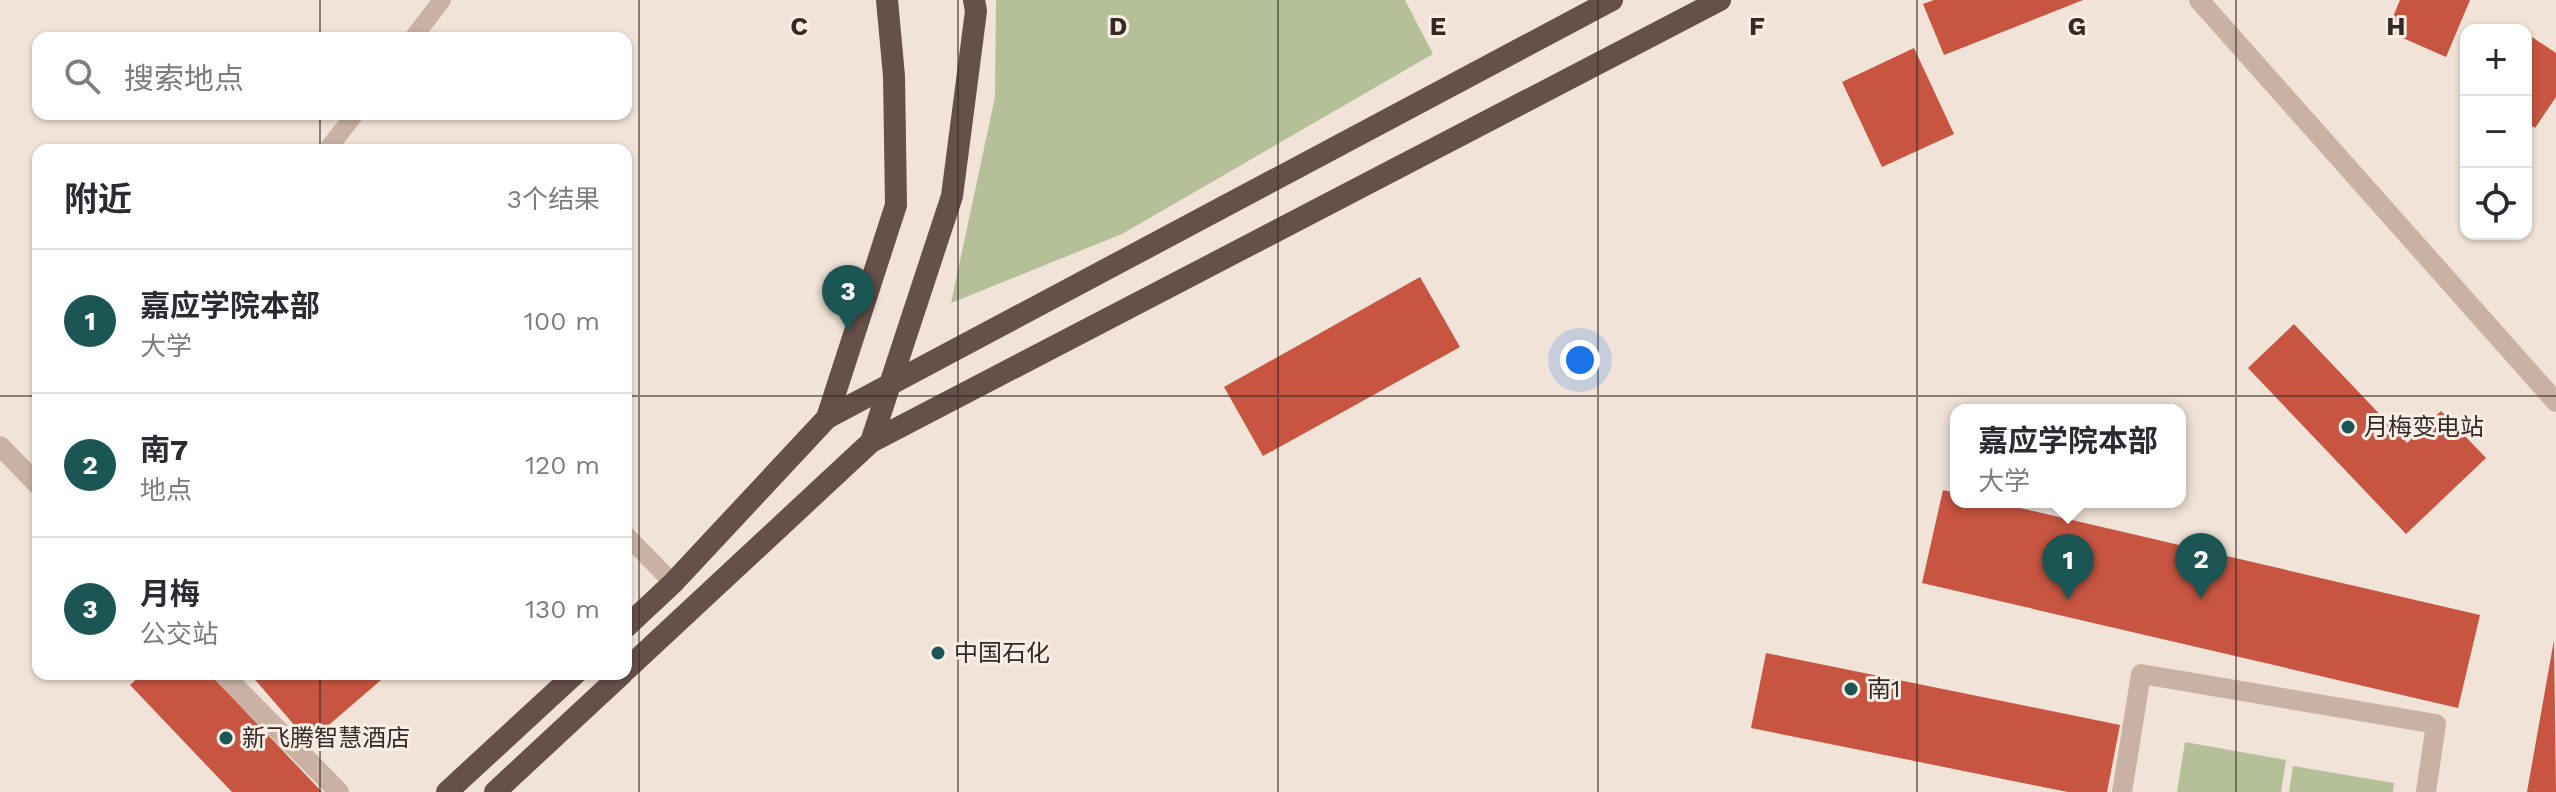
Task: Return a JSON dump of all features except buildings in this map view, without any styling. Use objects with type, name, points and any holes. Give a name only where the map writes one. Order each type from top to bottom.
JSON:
[{"type":"highway","points":[[827,418],[896,205],[894,76],[887,0]]},
{"type":"highway","points":[[871,442],[952,196],[976,11],[974,0]]},
{"type":"highway","points":[[632,621],[673,583],[827,418],[1612,0]]},
{"type":"highway","points":[[632,665],[871,442],[1720,0]]},
{"type":"highway","points":[[447,792],[568,680]]},
{"type":"highway","points":[[495,792],[615,680]]},
{"type":"street","points":[[2199,0],[2556,402]]},
{"type":"street","points":[[0,446],[32,479]]},
{"type":"street","points":[[2122,792],[2141,674],[2436,724],[2426,792]]},
{"type":"street","points":[[229,680],[339,792]]},
{"type":"lane","points":[[418,32],[442,0]]},
{"type":"lane","points":[[332,144],[350,120]]},
{"type":"lane","points":[[632,541],[673,583]]},
{"type":"green space","points":[[996,0],[1405,0],[1433,54],[1122,234],[951,303],[995,97]]},
{"type":"green space","points":[[2185,742],[2286,760],[2281,792],[2177,792]]},
{"type":"green space","points":[[2293,766],[2394,783],[2393,792],[2289,792]]},
{"type":"place","name":"月梅","points":[[848,331]]},
{"type":"place","name":"月梅变电站","points":[[2348,427]]},
{"type":"place","name":"南7","points":[[2201,599]]},
{"type":"place","name":"嘉应学院本部","points":[[2068,600]]},
{"type":"place","name":"中国石化","points":[[938,653]]},
{"type":"place","name":"南1","points":[[1851,689]]},
{"type":"place","name":"新飞腾智慧酒店","points":[[226,738]]}]
